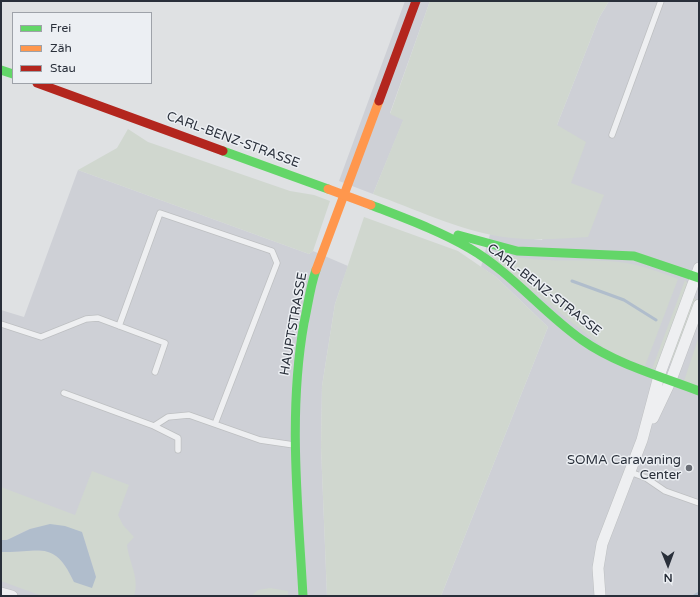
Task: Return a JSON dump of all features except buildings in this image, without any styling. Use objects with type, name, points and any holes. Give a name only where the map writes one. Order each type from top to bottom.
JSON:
[{"type":"street","name":"HAUPTSTRASSE","points":[[303,596],[295,445],[295,395],[312,282],[416,1]]},
{"type":"street","points":[[1,70],[12,74]]},
{"type":"street","name":"CARL-BENZ-STRASSE","points":[[40,84],[328,189],[419,224],[469,248],[510,278],[582,340],[616,359],[699,390]]},
{"type":"street","name":"CARL-BENZ-STRASSE","points":[[419,224],[517,251],[634,256],[698,275]]},
{"type":"street","points":[[642,440],[659,376],[698,275]]},
{"type":"street","points":[[600,596],[598,568],[602,544],[642,440],[671,380],[699,305]]},
{"type":"street","points":[[1,593],[12,596]]},
{"type":"lane","points":[[612,135],[661,1]]},
{"type":"lane","points":[[119,326],[160,213],[272,251],[277,263],[215,424]]},
{"type":"lane","points":[[1,324],[41,337],[86,319],[98,318],[165,343],[155,372]]},
{"type":"lane","points":[[64,393],[154,426],[178,438],[178,450]]},
{"type":"lane","points":[[154,426],[168,417],[189,415],[260,440],[295,445]]},
{"type":"lane","points":[[630,472],[646,478],[665,491],[699,503]]},
{"type":"shaded area","points":[[405,1],[430,1],[390,113],[404,119],[373,194],[339,181]]},
{"type":"shaded area","points":[[430,1],[609,1],[599,18],[557,125],[586,142],[571,183],[604,195],[588,237],[524,239],[486,234],[453,224],[373,194],[403,120],[390,114]]},
{"type":"shaded area","points":[[609,1],[699,1],[699,596],[441,596],[548,327],[496,277],[481,267],[490,234],[542,240],[570,183],[557,125],[599,18]]},
{"type":"shaded area","points":[[128,129],[148,142],[290,191],[314,195],[330,201],[313,251],[309,254],[78,170],[117,148]]},
{"type":"shaded area","points":[[78,170],[309,254],[313,251],[348,266],[335,304],[322,386],[321,447],[327,596],[1,596],[1,310],[24,317]]},
{"type":"shaded area","points":[[364,217],[458,251],[496,277],[548,327],[441,596],[327,596],[321,447],[322,386],[335,304]]},
{"type":"shaded area","points":[[497,252],[512,256],[543,260],[604,261],[626,263],[678,279],[645,366],[609,352],[494,260],[493,255]]},
{"type":"shaded area","points":[[685,280],[688,284],[656,368],[652,369]]},
{"type":"shaded area","points":[[694,298],[697,300],[672,363],[669,362]]},
{"type":"shaded area","points":[[699,336],[699,386],[684,381]]},
{"type":"shaded area","points":[[92,471],[129,485],[118,515],[123,525],[134,537],[127,545],[136,583],[134,596],[42,596],[1,581],[1,552],[45,551],[60,559],[67,568],[74,582],[96,577],[82,532],[50,526],[36,527],[26,530],[12,538],[1,540],[1,487],[75,515]]},
{"type":"shaded area","points":[[270,588],[288,591],[288,596],[251,596],[258,590]]},
{"type":"water","points":[[50,524],[65,526],[82,532],[96,577],[92,588],[74,582],[67,568],[60,559],[53,554],[45,551],[1,552],[1,540],[7,540],[30,529]]},
{"type":"waterway","points":[[572,281],[624,300],[656,320]]},
{"type":"waterway","points":[[694,596],[699,593]]},
{"type":"traffic: fast","points":[[1,70],[12,74]]},
{"type":"traffic: fast","points":[[223,151],[328,189]]},
{"type":"traffic: fast","points":[[371,205],[421,225],[469,248],[499,269],[554,318],[582,340],[609,356],[639,369],[699,391]]},
{"type":"traffic: fast","points":[[458,235],[517,251],[634,256],[699,278]]},
{"type":"traffic: fast","points":[[303,596],[297,493],[295,425],[296,391],[304,323],[316,270]]},
{"type":"traffic: slow","points":[[316,270],[379,101]]},
{"type":"traffic: slow","points":[[328,189],[371,205]]},
{"type":"traffic: jam","points":[[379,101],[416,1]]},
{"type":"traffic: jam","points":[[40,84],[223,151]]},
{"type":"place","name":"SOMA Caravaning Center","points":[[689,468]]}]
